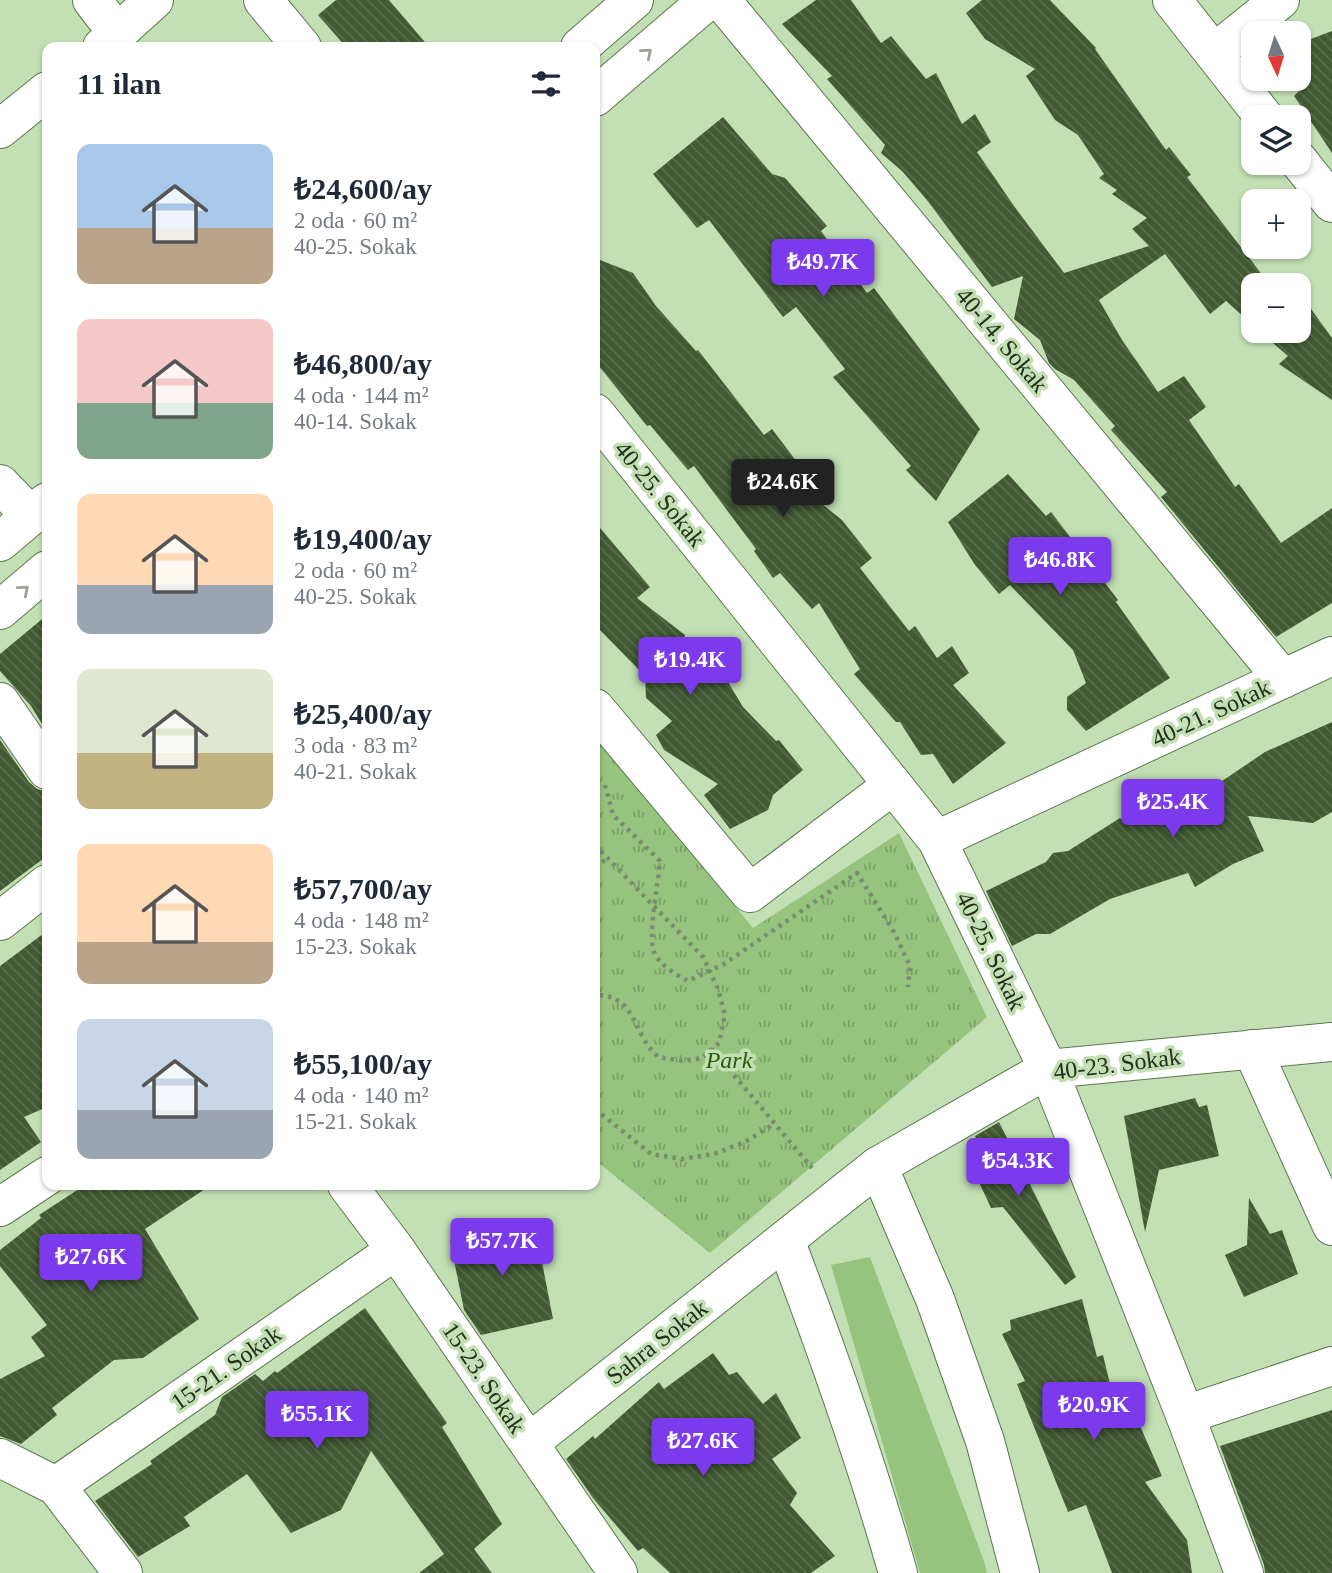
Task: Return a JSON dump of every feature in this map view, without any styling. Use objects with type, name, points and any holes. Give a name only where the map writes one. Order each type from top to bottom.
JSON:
[{"type":"street","points":[[92,0],[110,41],[154,0]]},
{"type":"street","points":[[263,0],[298,42]]},
{"type":"street","points":[[586,42],[634,0]]},
{"type":"street","points":[[600,93],[708,0]]},
{"type":"street","name":"40-14. Sokak","points":[[721,0],[1283,679]]},
{"type":"street","points":[[1172,0],[1255,105]]},
{"type":"street","points":[[1214,53],[1280,0]]},
{"type":"street","points":[[0,129],[42,95]]},
{"type":"street","points":[[1310,175],[1332,203]]},
{"type":"street","name":"40-25. Sokak","points":[[600,419],[937,840],[1048,1069],[1185,1415],[1244,1573]]},
{"type":"street","points":[[0,484],[39,509],[0,542]]},
{"type":"street","points":[[0,610],[42,574]]},
{"type":"street","name":"40-21. Sokak","points":[[937,840],[1332,656]]},
{"type":"street","points":[[0,702],[42,763]]},
{"type":"street","points":[[600,714],[750,893],[893,785]]},
{"type":"street","points":[[0,921],[42,888]]},
{"type":"street","name":"40-23. Sokak","points":[[785,1240],[878,1166],[1048,1069],[1332,1042]]},
{"type":"street","points":[[1252,1049],[1332,1226]]},
{"type":"street","points":[[878,1166],[935,1299],[985,1441],[1020,1573]]},
{"type":"street","points":[[0,1207],[42,1179]]},
{"type":"street","name":"15-23. Sokak","points":[[351,1190],[397,1250],[529,1443],[608,1569]]},
{"type":"street","points":[[785,1240],[831,1359],[898,1573]]},
{"type":"street","name":"Sahra Sokak","points":[[529,1443],[785,1240]]},
{"type":"street","name":"15-21. Sokak","points":[[56,1486],[397,1250]]},
{"type":"street","points":[[1185,1415],[1332,1366]]},
{"type":"street","points":[[0,1458],[56,1486],[123,1573]]},
{"type":"path","points":[[601,780],[607,786],[612,815],[660,861],[654,906],[653,950],[669,971],[688,981],[724,964],[857,873],[894,932],[910,966],[908,987]]},
{"type":"path","points":[[600,850],[703,957],[718,989],[725,1015],[719,1043],[702,1058],[683,1061],[658,1056],[645,1041],[625,1005],[609,995],[600,995]]},
{"type":"path","points":[[600,864],[608,858]]},
{"type":"path","points":[[712,1049],[816,1173],[833,1202]]},
{"type":"path","points":[[600,1113],[651,1154],[682,1159],[714,1154],[745,1142],[774,1124]]},
{"type":"green space","name":"Park","points":[[600,742],[753,928],[899,833],[987,1017],[710,1253],[600,1164]]},
{"type":"green space","points":[[870,1257],[987,1573],[920,1573],[831,1265]]},
{"type":"building","points":[[336,0],[389,0],[425,42],[342,42],[318,15]]},
{"type":"building","points":[[816,0],[851,0],[881,43],[891,36],[926,79],[936,73],[962,124],[975,114],[991,142],[977,152],[1064,273],[1149,246],[1132,229],[1147,218],[1112,194],[1117,190],[1099,178],[1104,174],[1078,135],[1055,120],[1026,76],[1035,69],[985,39],[966,13],[982,0],[1050,0],[1096,48],[1166,150],[1169,147],[1191,175],[1187,177],[1241,247],[1241,259],[1250,259],[1261,273],[1241,273],[1241,314],[1226,301],[1210,314],[1165,254],[1099,300],[1122,340],[1158,392],[1184,376],[1206,407],[1189,420],[1235,487],[1239,484],[1281,543],[1332,508],[1332,603],[1276,637],[1161,497],[1167,492],[1111,430],[1115,426],[1074,380],[1049,363],[1040,340],[1014,319],[1023,276],[992,287],[927,200],[902,171],[881,153],[885,145],[827,79],[832,76],[782,24]]},
{"type":"building","points":[[1332,31],[1332,153],[1311,122],[1311,105],[1300,105],[1294,96],[1299,91],[1311,91],[1311,39]]},
{"type":"building","points":[[723,117],[772,174],[785,178],[827,226],[821,231],[867,293],[874,288],[980,429],[936,501],[906,470],[911,466],[833,377],[845,369],[796,307],[783,317],[709,220],[697,228],[653,174]]},
{"type":"building","points":[[600,260],[633,273],[656,306],[696,351],[698,350],[764,435],[772,429],[797,462],[794,466],[822,504],[842,520],[872,558],[860,568],[909,631],[915,626],[937,658],[952,646],[969,673],[953,685],[1006,743],[953,784],[933,754],[921,755],[900,722],[896,722],[854,674],[860,669],[819,603],[812,609],[780,573],[773,578],[754,551],[756,549],[694,466],[688,470],[650,425],[647,426],[600,367]]},
{"type":"building","points":[[1311,309],[1332,338],[1332,400],[1279,364],[1288,356],[1273,343],[1311,343]]},
{"type":"building","points":[[1008,474],[1046,516],[1051,512],[1118,600],[1116,602],[1170,678],[1086,731],[1067,710],[1067,697],[1086,683],[1073,650],[1010,585],[999,594],[975,565],[948,522]]},
{"type":"building","points":[[600,528],[650,587],[637,598],[685,635],[683,647],[722,672],[743,707],[776,741],[779,740],[803,770],[773,795],[768,810],[730,829],[704,795],[718,784],[664,750],[656,735],[672,721],[646,698],[645,676],[600,630]]},
{"type":"building","points":[[42,619],[42,724],[31,706],[0,671],[0,654]]},
{"type":"building","points":[[1332,722],[1332,812],[1313,823],[1248,816],[1264,851],[1233,864],[1195,887],[1188,873],[1110,899],[1050,934],[1036,934],[1012,946],[986,891],[1046,862],[1053,853],[1068,851],[1120,818],[1127,823],[1192,794],[1194,800],[1265,752]]},
{"type":"building","points":[[0,740],[29,782],[42,790],[42,860],[0,891]]},
{"type":"building","points":[[42,935],[42,1109],[24,1117],[41,1142],[0,1170],[0,966]]},
{"type":"building","points":[[1195,1098],[1199,1107],[1207,1105],[1219,1156],[1159,1170],[1145,1232],[1124,1116]]},
{"type":"building","points":[[999,1122],[1076,1277],[1065,1285],[1003,1207],[991,1208],[972,1167],[986,1160],[975,1136]]},
{"type":"building","points":[[77,1190],[204,1190],[145,1229],[199,1319],[143,1358],[114,1360],[52,1408],[57,1415],[21,1444],[0,1436],[0,1379],[45,1356],[31,1337],[47,1325],[0,1266],[0,1250],[41,1218],[39,1215]]},
{"type":"building","points":[[1249,1198],[1270,1234],[1282,1230],[1298,1274],[1244,1297],[1225,1255],[1247,1245]]},
{"type":"building","points":[[534,1221],[553,1319],[481,1335],[464,1310],[450,1240]]},
{"type":"building","points":[[1082,1299],[1097,1357],[1103,1355],[1117,1413],[1133,1410],[1162,1476],[1145,1482],[1187,1540],[1192,1573],[1112,1573],[1086,1505],[1068,1512],[1017,1384],[1025,1381],[1002,1334],[1011,1330],[1010,1320]]},
{"type":"building","points":[[365,1308],[447,1423],[442,1427],[502,1524],[474,1549],[492,1573],[419,1573],[444,1554],[371,1451],[341,1510],[291,1533],[247,1474],[184,1517],[190,1526],[138,1557],[95,1501],[152,1464],[150,1461],[215,1415],[222,1397],[255,1374],[263,1381],[275,1371],[277,1373]]},
{"type":"building","points":[[713,1353],[729,1375],[737,1372],[763,1404],[776,1393],[801,1438],[772,1459],[797,1493],[790,1505],[835,1556],[811,1573],[670,1573],[643,1548],[638,1551],[593,1498],[566,1459],[593,1436],[595,1439],[659,1382],[664,1389]]},
{"type":"building","points":[[1332,1410],[1332,1573],[1265,1573],[1220,1446]]}]
